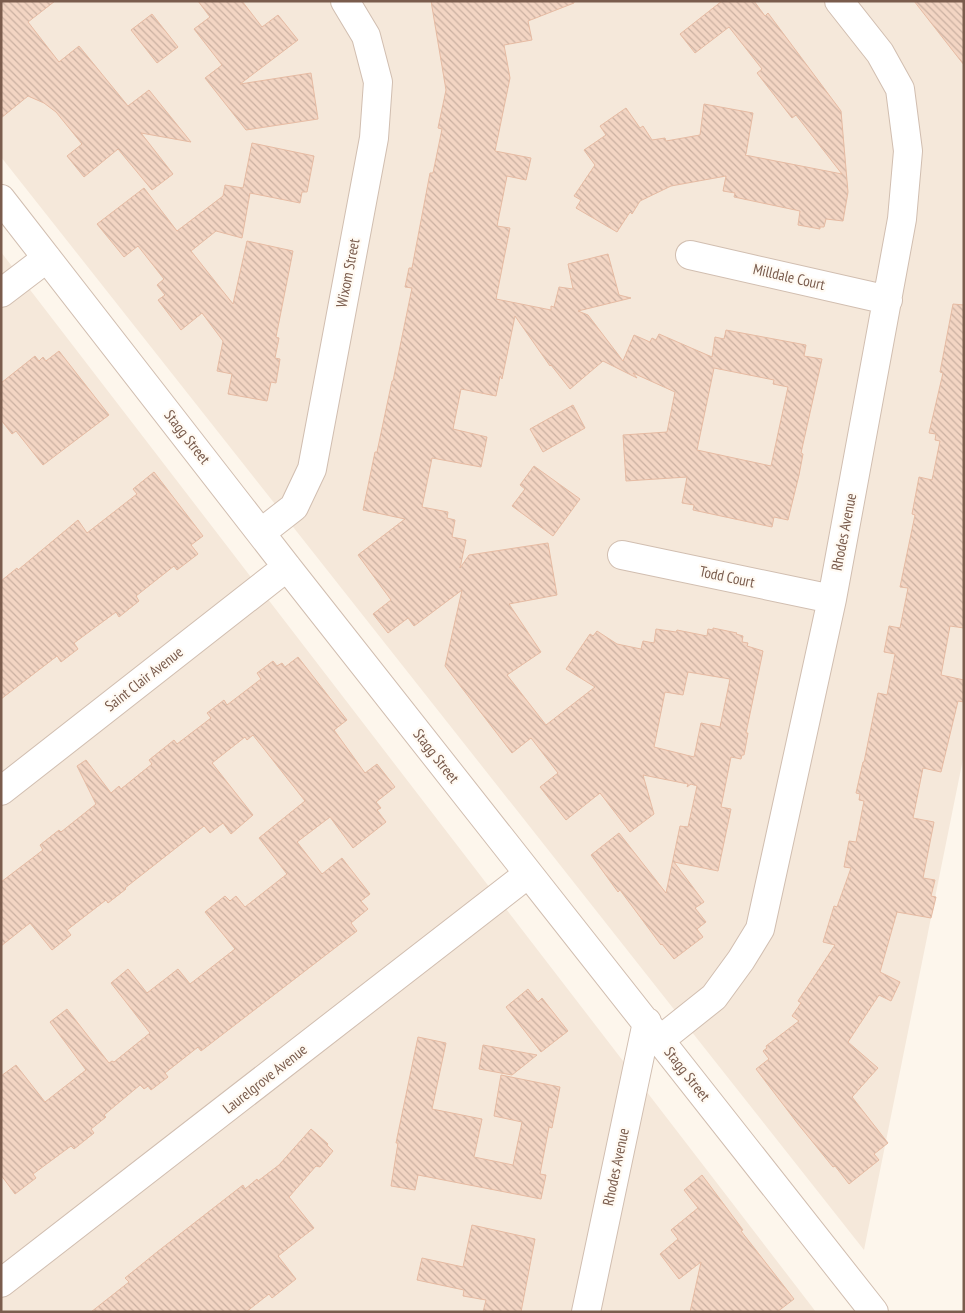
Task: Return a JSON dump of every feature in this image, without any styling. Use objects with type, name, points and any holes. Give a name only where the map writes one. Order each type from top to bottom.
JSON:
[{"type":"street","name":"Wixom Street","points":[[262,532],[294,507],[312,469],[374,138],[378,82],[366,36],[345,1]]},
{"type":"street","name":"Rhodes Avenue","points":[[586,1312],[653,1031],[714,997],[741,960],[760,929],[832,599],[902,219],[908,151],[900,89],[880,53],[839,1]]},
{"type":"street","name":"Stagg Street","points":[[1,199],[528,874],[874,1312]]},
{"type":"street","name":"Milldale Court","points":[[690,255],[888,300]]},
{"type":"street","points":[[1,293],[47,258]]},
{"type":"street","name":"Todd Court","points":[[622,555],[832,599]]},
{"type":"street","name":"Saint Clair Avenue","points":[[1,791],[288,567]]},
{"type":"street","name":"Laurelgrove Avenue","points":[[1,1283],[528,874]]},
{"type":"shaded area","points":[[1,1],[964,1],[964,754],[864,1250],[1,157]]},
{"type":"shaded area","points":[[1,252],[816,1312],[1,1312]]},
{"type":"building","points":[[1,1],[55,1],[28,22],[59,62],[79,46],[128,106],[149,90],[191,142],[141,133],[173,174],[152,190],[118,149],[84,177],[67,156],[82,144],[56,112],[44,103],[28,96],[1,118]]},
{"type":"building","points":[[198,1],[242,1],[262,27],[278,15],[298,40],[240,84],[311,73],[318,119],[246,130],[205,78],[222,65],[194,29],[210,17]]},
{"type":"building","points":[[431,1],[574,1],[574,3],[528,21],[532,40],[504,45],[510,78],[495,151],[531,158],[526,180],[507,176],[497,226],[510,228],[496,299],[551,310],[551,306],[554,307],[559,287],[573,289],[568,264],[608,254],[619,295],[631,298],[578,311],[588,315],[623,361],[634,335],[650,342],[652,338],[656,340],[659,334],[712,357],[715,337],[724,339],[726,330],[806,345],[804,356],[822,359],[788,520],[774,517],[772,527],[693,510],[694,505],[682,503],[687,477],[626,481],[623,435],[667,432],[675,392],[633,373],[637,378],[603,361],[570,389],[550,366],[515,316],[502,379],[500,376],[496,396],[461,389],[453,429],[487,437],[481,467],[432,458],[422,507],[448,512],[447,518],[455,520],[452,537],[466,540],[460,568],[469,555],[548,543],[557,595],[509,604],[541,652],[507,675],[546,725],[595,687],[566,669],[590,634],[593,636],[597,631],[617,644],[641,649],[643,641],[654,643],[656,629],[676,632],[677,630],[707,636],[708,629],[713,630],[713,628],[737,633],[743,636],[742,642],[748,643],[747,646],[763,651],[746,733],[748,733],[744,755],[742,755],[741,759],[731,757],[721,807],[731,809],[718,871],[674,862],[704,902],[695,908],[706,922],[697,929],[703,937],[674,959],[661,945],[620,890],[618,892],[591,855],[619,833],[666,893],[680,826],[688,827],[697,786],[691,784],[687,787],[688,784],[643,775],[654,814],[630,832],[600,793],[566,820],[540,787],[558,773],[531,738],[512,753],[445,666],[462,590],[414,626],[408,618],[388,633],[373,614],[391,600],[358,555],[405,519],[363,510],[412,288],[405,287],[409,268],[412,268],[430,173],[433,173],[442,129],[438,128],[446,90]],"holes":[[[714,368],[774,380],[773,384],[788,387],[771,466],[697,450]],[[688,672],[730,679],[720,727],[701,723],[694,757],[654,747],[665,692],[683,695]]]},
{"type":"building","points":[[722,1],[754,1],[765,16],[768,13],[841,111],[848,192],[843,221],[826,219],[824,227],[820,227],[820,229],[798,225],[800,211],[734,197],[735,193],[723,191],[726,176],[671,186],[640,201],[617,232],[576,208],[581,200],[574,196],[595,165],[584,150],[606,135],[600,126],[626,108],[640,128],[643,126],[652,140],[665,138],[666,141],[700,135],[704,104],[753,113],[745,155],[842,174],[796,115],[792,118],[757,73],[762,69],[729,27],[695,53],[680,34]]},
{"type":"building","points":[[914,1],[964,1],[964,65]]},
{"type":"building","points":[[152,14],[178,47],[157,63],[131,30]]},
{"type":"building","points":[[252,143],[314,156],[307,192],[302,192],[300,203],[250,193],[242,238],[216,231],[191,251],[233,304],[247,241],[293,251],[276,337],[279,338],[275,358],[280,359],[276,383],[271,382],[267,401],[228,394],[232,374],[217,371],[223,341],[202,313],[181,330],[158,300],[165,295],[157,285],[164,279],[138,246],[124,257],[97,224],[144,188],[177,231],[223,196],[225,185],[243,188]]},
{"type":"building","points":[[953,304],[964,305],[964,628],[950,626],[941,675],[964,680],[964,702],[958,701],[941,772],[923,768],[913,818],[934,822],[923,878],[935,880],[931,896],[936,897],[931,918],[897,912],[880,972],[900,982],[891,1001],[879,995],[848,1042],[878,1068],[852,1097],[888,1143],[874,1154],[879,1160],[849,1184],[798,1124],[756,1069],[769,1059],[763,1051],[767,1048],[766,1046],[799,1021],[792,1016],[801,1003],[798,1001],[835,945],[823,942],[834,906],[837,907],[851,868],[844,867],[849,841],[856,842],[864,801],[859,800],[860,794],[856,793],[878,693],[887,695],[895,654],[884,652],[889,626],[900,628],[908,588],[900,587],[915,515],[912,514],[919,477],[932,480],[940,441],[935,440],[936,434],[929,433],[943,373],[940,372]]},
{"type":"building","points":[[59,351],[109,415],[43,465],[16,431],[12,434],[1,420],[1,383],[35,356],[39,361],[43,357],[46,361]]},
{"type":"building","points":[[573,405],[585,428],[543,452],[530,429]]},
{"type":"building","points":[[534,466],[580,499],[553,536],[512,506],[525,489],[520,485]]},
{"type":"building","points":[[154,472],[203,536],[191,545],[198,554],[177,570],[174,566],[136,596],[139,601],[119,617],[116,612],[74,643],[78,649],[61,662],[57,656],[1,699],[1,581],[17,568],[18,570],[78,520],[87,533],[137,494],[133,489]]},
{"type":"building","points":[[298,657],[347,720],[334,730],[365,773],[377,764],[395,787],[376,802],[381,808],[377,810],[386,822],[353,848],[330,817],[297,842],[322,874],[342,858],[370,894],[361,901],[368,909],[351,923],[357,931],[201,1051],[198,1047],[165,1073],[168,1077],[151,1090],[148,1086],[144,1089],[140,1085],[104,1115],[106,1117],[91,1129],[94,1133],[74,1149],[71,1146],[33,1174],[36,1178],[15,1194],[1,1175],[1,1076],[16,1065],[45,1102],[86,1070],[50,1022],[67,1009],[109,1063],[114,1062],[150,1033],[111,983],[128,969],[147,993],[178,969],[190,984],[235,949],[205,912],[225,896],[230,901],[236,896],[245,907],[287,874],[259,838],[305,801],[253,735],[247,740],[245,737],[212,763],[253,815],[231,834],[223,823],[210,833],[204,826],[108,903],[106,900],[67,930],[71,935],[52,950],[30,923],[1,946],[1,882],[43,850],[40,845],[59,830],[61,832],[96,804],[77,766],[86,760],[111,793],[119,786],[121,789],[152,764],[149,760],[174,740],[177,744],[211,718],[207,713],[224,700],[227,705],[261,679],[257,673],[273,661],[277,666],[282,663],[285,667]]},
{"type":"building","points":[[528,989],[538,1002],[542,998],[568,1031],[541,1052],[506,1007]]},
{"type":"building","points":[[418,1037],[446,1043],[432,1109],[482,1119],[474,1157],[513,1165],[522,1122],[494,1116],[501,1075],[560,1087],[552,1128],[549,1127],[540,1174],[546,1175],[541,1199],[418,1175],[415,1190],[391,1186],[398,1143],[396,1143]]},
{"type":"building","points":[[483,1045],[537,1055],[512,1075],[479,1069]]},
{"type":"building","points":[[311,1129],[333,1151],[320,1167],[316,1166],[289,1197],[314,1228],[278,1256],[296,1279],[272,1298],[269,1294],[246,1312],[91,1312],[129,1282],[125,1278],[157,1252],[243,1185],[245,1189],[279,1165]]},
{"type":"building","points":[[702,1175],[743,1230],[741,1231],[794,1299],[777,1312],[690,1312],[701,1262],[679,1279],[660,1254],[678,1239],[671,1230],[698,1208],[684,1190]]},
{"type":"building","points":[[472,1225],[535,1239],[521,1312],[483,1312],[486,1300],[463,1296],[464,1290],[417,1280],[422,1258],[463,1267]]}]
